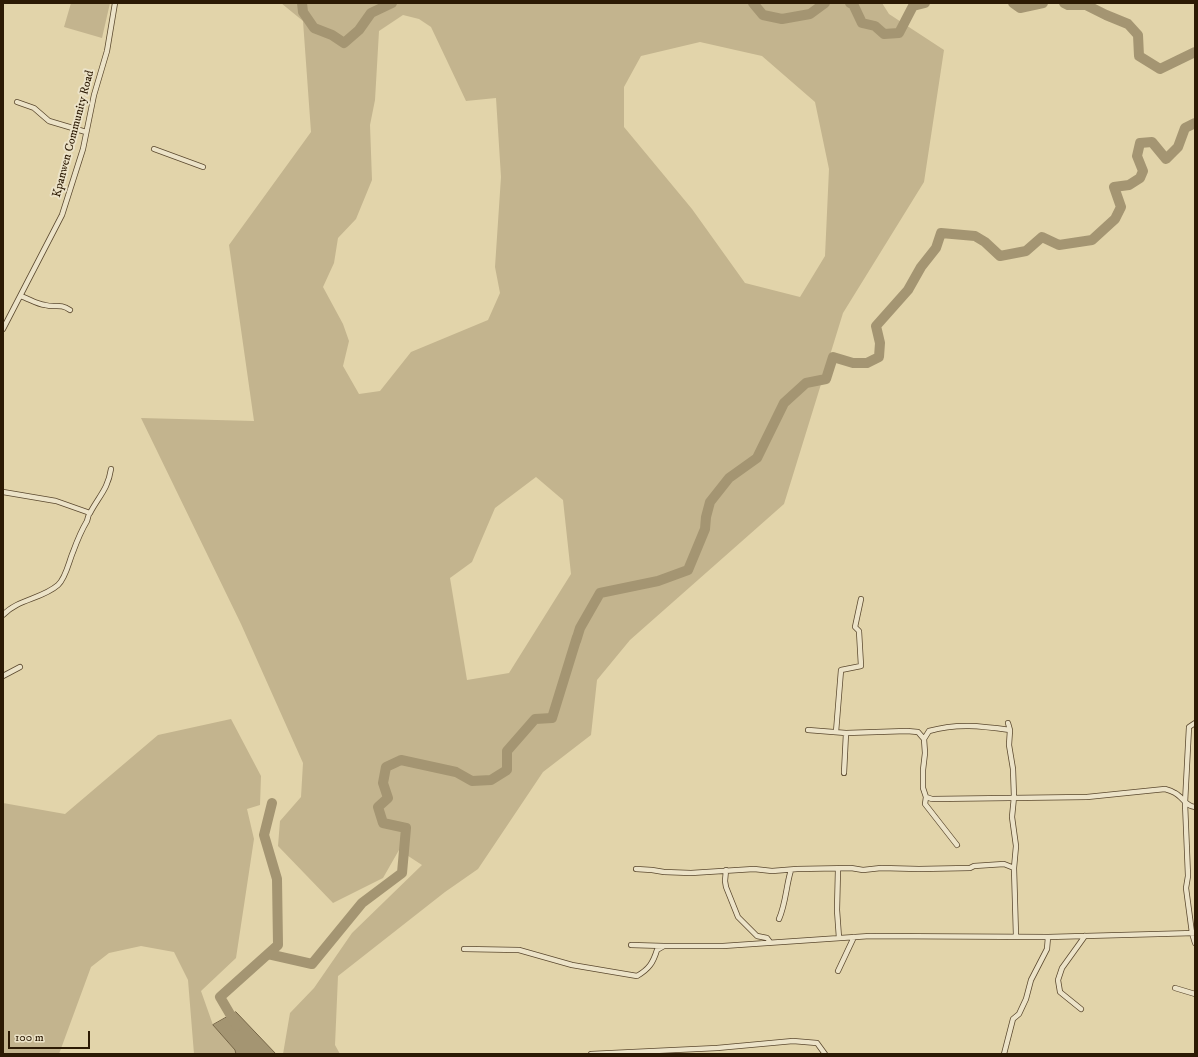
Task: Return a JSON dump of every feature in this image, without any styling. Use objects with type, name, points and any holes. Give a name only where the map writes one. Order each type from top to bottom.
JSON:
[{"type":"street","name":"Kpanwen Community Road","points":[[3,329],[62,215],[83,149],[94,95],[107,51],[115,3]]},
{"type":"street","points":[[17,102],[34,108],[49,120],[86,132]]},
{"type":"street","points":[[154,149],[203,167]]},
{"type":"street","points":[[20,296],[44,305],[57,305],[70,310]]},
{"type":"street","points":[[3,615],[13,606],[45,594],[64,579],[82,528],[107,486],[111,469]]},
{"type":"street","points":[[3,492],[56,502],[90,513]]},
{"type":"street","points":[[836,732],[841,670],[861,666],[859,630],[855,627],[861,599]]},
{"type":"street","points":[[3,676],[20,667]]},
{"type":"street","points":[[1008,723],[1010,730],[1009,745],[1013,769],[1014,797],[1012,816],[1016,846],[1014,868],[1016,936]]},
{"type":"street","points":[[1195,723],[1189,727],[1185,803],[1188,876],[1186,888],[1195,943]]},
{"type":"street","points":[[957,845],[925,804],[926,797],[923,788],[925,753],[924,739],[929,731],[944,727],[957,726],[1010,730]]},
{"type":"street","points":[[808,730],[846,733],[907,731],[918,732],[924,739]]},
{"type":"street","points":[[844,773],[846,733]]},
{"type":"street","points":[[926,797],[932,799],[1087,797],[1165,789],[1177,794],[1185,803],[1195,807]]},
{"type":"street","points":[[636,869],[664,872],[754,869],[772,871],[851,868],[863,870],[881,868],[970,868],[974,866],[1004,864],[1014,868]]},
{"type":"street","points":[[838,869],[837,910],[839,938]]},
{"type":"street","points":[[726,870],[726,887],[738,917],[757,936],[768,938],[770,942]]},
{"type":"street","points":[[779,920],[786,897],[787,881],[791,870]]},
{"type":"street","points":[[631,945],[723,946],[854,937],[1048,937],[1194,933]]},
{"type":"street","points":[[1081,1009],[1060,992],[1058,980],[1062,968],[1085,936]]},
{"type":"street","points":[[838,971],[854,937]]},
{"type":"street","points":[[1004,1054],[1012,1018],[1019,1014],[1026,999],[1031,980],[1047,949],[1048,937]]},
{"type":"street","points":[[464,949],[520,950],[572,964],[637,976],[646,971],[654,959],[657,950],[664,946]]},
{"type":"street","points":[[1175,988],[1195,994]]},
{"type":"street","points":[[591,1054],[718,1048],[792,1041],[817,1043],[825,1054]]},
{"type":"shaded area","points":[[71,3],[110,3],[102,38],[64,27]]},
{"type":"shaded area","points":[[281,3],[882,3],[889,14],[944,50],[924,182],[843,313],[784,504],[630,640],[597,680],[591,735],[543,772],[478,869],[445,892],[338,976],[335,1045],[340,1054],[283,1054],[290,1013],[314,988],[352,933],[422,865],[399,850],[383,878],[333,903],[278,846],[280,821],[301,797],[303,763],[241,624],[141,418],[254,421],[229,245],[311,132],[303,21]],"holes":[[[403,15],[419,19],[431,27],[466,101],[496,98],[501,177],[495,267],[500,293],[488,320],[411,352],[380,391],[359,394],[343,366],[349,341],[343,324],[323,287],[334,263],[338,238],[356,219],[372,180],[370,125],[375,100],[379,31]],[[700,42],[762,56],[815,102],[829,169],[825,256],[800,297],[745,283],[692,209],[624,127],[624,87],[641,56]],[[536,477],[563,500],[571,574],[509,673],[467,680],[450,578],[472,562],[495,508]]]},
{"type":"shaded area","points":[[231,719],[261,776],[260,805],[247,809],[254,839],[236,958],[201,991],[213,1025],[235,1050],[236,1054],[194,1054],[188,980],[174,952],[141,946],[109,953],[91,967],[59,1054],[3,1054],[3,803],[65,814],[158,735]]},
{"type":"shaded area","points":[[236,1012],[276,1054],[236,1054],[235,1050],[213,1025]]},
{"type":"waterway","points":[[302,3],[303,12],[314,28],[332,35],[344,43],[359,30],[371,13],[392,3]]},
{"type":"waterway","points":[[753,3],[763,15],[782,19],[810,14],[825,3]]},
{"type":"waterway","points":[[850,3],[853,4],[862,23],[875,26],[884,34],[899,33],[913,6],[925,3]]},
{"type":"waterway","points":[[1013,3],[1020,8],[1043,3]]},
{"type":"waterway","points":[[1064,3],[1068,5],[1086,5],[1128,24],[1138,35],[1139,56],[1160,69],[1195,52]]},
{"type":"waterway","points":[[576,641],[580,628],[600,593],[658,581],[688,570],[705,529],[706,517],[710,502],[729,478],[757,458],[784,403],[806,383],[826,379],[833,357],[853,363],[867,363],[879,357],[880,343],[876,326],[908,290],[921,267],[936,248],[941,233],[975,236],[985,242],[1000,256],[1026,251],[1042,237],[1059,245],[1092,240],[1115,219],[1121,207],[1114,187],[1129,185],[1140,178],[1143,171],[1137,156],[1140,143],[1152,142],[1166,159],[1178,147],[1185,128],[1195,123]]},
{"type":"waterway","points":[[268,954],[312,964],[362,903],[402,873],[406,828],[383,823],[378,807],[388,798],[383,783],[386,767],[401,760],[456,772],[472,781],[491,780],[507,770],[507,751],[535,719],[552,718],[577,637]]},
{"type":"waterway","points":[[237,1026],[220,997],[278,945],[277,879],[264,835],[272,803]]}]
